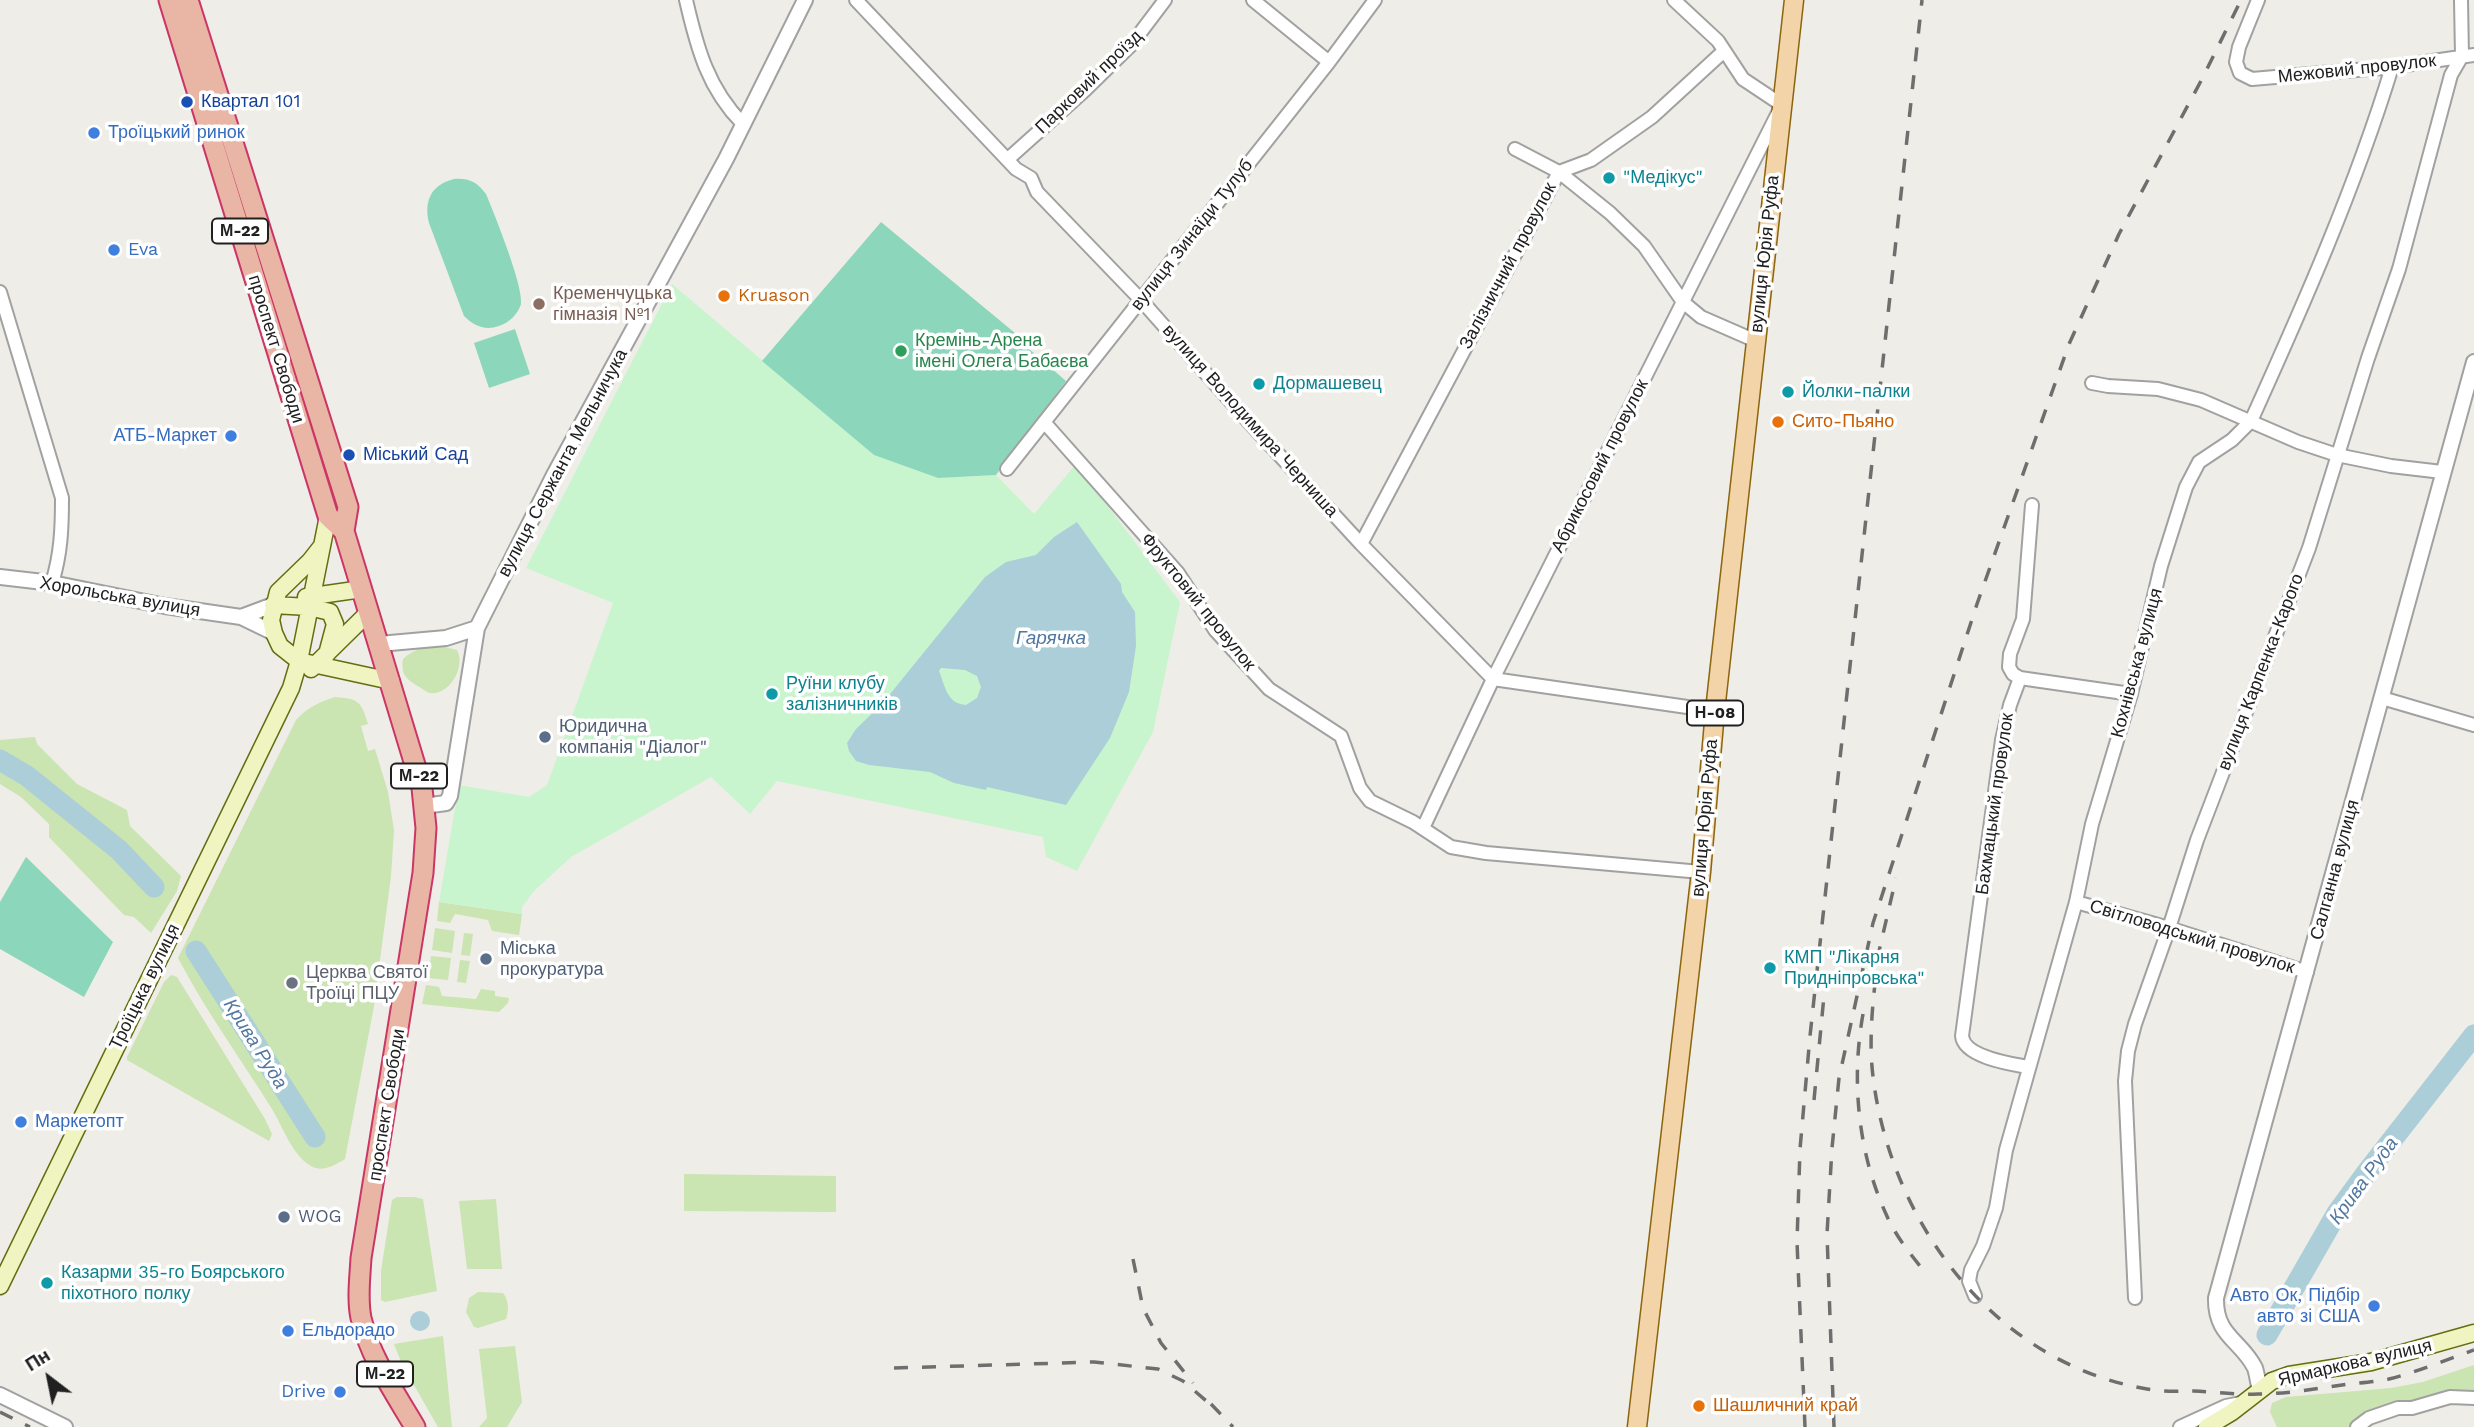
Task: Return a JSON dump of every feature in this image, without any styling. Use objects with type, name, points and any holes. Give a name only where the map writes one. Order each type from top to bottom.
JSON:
[{"type":"highway","name":"проспект Свободи","points":[[169,0],[328,516],[344,531]]},
{"type":"highway","name":"проспект Свободи","points":[[188,0],[348,507],[344,531],[422,788],[426,828],[424,873],[361,1258],[359,1296],[361,1318],[375,1356],[415,1427]]},
{"type":"main road","name":"вулиця Юрія Руфа","points":[[1637,1427],[1701,872],[1715,711],[1794,0]]},
{"type":"main road","points":[[328,516],[307,629],[314,636],[324,637],[332,632]]},
{"type":"main road","points":[[324,538],[318,552],[278,592],[271,620],[274,633],[286,652],[391,681]]},
{"type":"main road","points":[[313,607],[362,589]]},
{"type":"main road","points":[[273,606],[313,607],[330,612],[335,618],[332,632],[314,660]]},
{"type":"main road","points":[[313,607],[314,660]]},
{"type":"main road","points":[[314,660],[369,612]]},
{"type":"main road","name":"Троїцька вулиця","points":[[0,1286],[291,688],[314,660]]},
{"type":"main road","name":"Ярмаркова вулиця","points":[[2217,1425],[2272,1381],[2289,1375],[2371,1362],[2474,1333]]},
{"type":"street","points":[[686,0],[696,47],[710,81],[727,107],[743,124]]},
{"type":"street","name":"вулиця Сержанта Мельничука","points":[[424,806],[446,803],[450,796],[477,628],[555,473],[743,124],[805,0]]},
{"type":"street","name":"вулиця Володимира Черниша","points":[[856,0],[1007,159],[1031,178],[1037,192],[1141,300],[1361,544],[1493,679]]},
{"type":"street","name":"Парковий проїзд","points":[[1007,159],[1131,45],[1165,0]]},
{"type":"street","points":[[1253,0],[1329,62]]},
{"type":"street","name":"вулиця Зинаїди Тулуб","points":[[1007,469],[1375,0]]},
{"type":"street","points":[[1674,0],[1718,41],[1744,79],[1782,105]]},
{"type":"street","name":"Межовий провулок","points":[[2259,0],[2239,47],[2236,62],[2240,73],[2252,79],[2392,68],[2468,55]]},
{"type":"street","points":[[2461,0],[2468,55]]},
{"type":"street","name":"Залізничний провулок","points":[[1361,544],[1559,172],[1591,160],[1652,117],[1724,51]]},
{"type":"street","name":"вулиця Карпенка-Карого","points":[[2134,1298],[2126,1071],[2135,1024],[2213,795],[2264,670],[2309,548],[2399,269],[2451,75],[2468,55]]},
{"type":"street","name":"Кохнівська вулиця","points":[[1975,1296],[1969,1281],[1971,1270],[1983,1246],[1996,1208],[2006,1150],[2076,902],[2092,824],[2131,694],[2161,566],[2192,472],[2209,454],[2243,431],[2250,421],[2323,254],[2381,105],[2392,68]]},
{"type":"street","name":"Абрикосовий провулок","points":[[1423,828],[1493,679],[1782,105]]},
{"type":"street","points":[[1515,149],[1559,172],[1610,214],[1644,246],[1683,302],[1701,317],[1756,341]]},
{"type":"street","points":[[0,292],[62,498],[59,561],[52,583]]},
{"type":"street","name":"Салганна вулиця","points":[[2254,1395],[2254,1368],[2223,1328],[2216,1311],[2216,1298],[2474,362]]},
{"type":"street","points":[[2092,383],[2158,389],[2201,400],[2298,442],[2337,455],[2391,466],[2442,472]]},
{"type":"street","name":"Фруктовий провулок","points":[[1044,422],[1178,573],[1215,630],[1269,689],[1341,736],[1360,788],[1370,801],[1423,828],[1451,847],[1486,853],[1701,872]]},
{"type":"street","points":[[2032,505],[2024,619],[2010,654],[2008,667],[2020,678],[2131,694]]},
{"type":"street","name":"Хорольська вулиця","points":[[0,577],[52,583],[165,606],[241,617]]},
{"type":"street","points":[[241,617],[273,606]]},
{"type":"street","points":[[241,617],[274,633]]},
{"type":"street","points":[[379,644],[446,638],[477,628]]},
{"type":"street","name":"Бахмацький провулок","points":[[2020,678],[2002,740],[1962,1042],[1970,1050],[2028,1067]]},
{"type":"street","points":[[1493,679],[1715,711]]},
{"type":"street","points":[[2382,698],[2474,725]]},
{"type":"street","name":"Світловодський провулок","points":[[2076,902],[2307,972]]},
{"type":"street","points":[[2254,1368],[2289,1375]]},
{"type":"street","points":[[0,1395],[65,1427]]},
{"type":"street","points":[[2180,1427],[2254,1395]]},
{"type":"street","points":[[2357,1427],[2369,1418],[2398,1408],[2412,1408],[2450,1397],[2474,1398]]},
{"type":"green space","points":[[454,179],[472,182],[486,194],[518,282],[521,304],[518,311],[513,318],[499,326],[480,327],[464,316],[429,223],[427,208],[431,195],[439,185]]},
{"type":"green space","name":"Кремінь-Арена імені Олега Бабаєва","points":[[881,222],[1021,338],[1021,342],[1066,381],[996,475],[938,478],[874,455],[762,361]]},
{"type":"green space","points":[[672,284],[874,455],[938,478],[996,475],[1034,514],[1076,464],[1180,602],[1153,732],[1077,871],[1046,857],[1043,837],[777,781],[750,814],[711,777],[571,857],[534,891],[522,907],[522,914],[439,902],[459,785],[529,797],[547,785],[613,603],[526,568]]},
{"type":"green space","points":[[515,329],[530,374],[489,388],[474,343]]},
{"type":"green space","points":[[437,645],[457,650],[459,663],[452,682],[441,691],[431,693],[406,677],[403,659],[418,649]]},
{"type":"green space","points":[[335,697],[354,700],[363,710],[368,724],[361,726],[368,751],[375,749],[388,792],[394,830],[391,876],[374,1006],[345,1159],[320,1169],[304,1161],[293,1148],[272,1109],[211,1015],[178,958],[296,720],[314,706]]},
{"type":"green space","points":[[35,737],[37,744],[77,784],[127,810],[130,826],[181,876],[177,891],[151,933],[134,917],[124,915],[49,837],[49,824],[21,797],[0,784],[0,740]]},
{"type":"green space","points":[[26,857],[113,942],[84,997],[0,949],[0,902]]},
{"type":"green space","points":[[439,902],[522,914],[519,935],[492,931],[488,920],[455,914],[450,923],[437,921]]},
{"type":"green space","points":[[435,928],[455,931],[452,953],[432,950]]},
{"type":"green space","points":[[464,933],[473,934],[470,956],[461,955]]},
{"type":"green space","points":[[431,956],[451,958],[448,980],[428,978]]},
{"type":"green space","points":[[460,960],[470,961],[466,983],[457,982]]},
{"type":"green space","points":[[171,975],[177,977],[265,1119],[272,1134],[269,1141],[127,1060],[164,982]]},
{"type":"green space","points":[[426,985],[439,987],[442,996],[476,999],[481,989],[495,991],[495,996],[509,998],[499,1012],[422,1004]]},
{"type":"green space","points":[[684,1174],[836,1176],[836,1212],[684,1211]]},
{"type":"green space","points":[[397,1197],[423,1199],[437,1291],[385,1302],[381,1300],[381,1271],[392,1200]]},
{"type":"green space","points":[[496,1199],[502,1269],[467,1269],[459,1201]]},
{"type":"green space","points":[[478,1292],[503,1293],[508,1306],[506,1319],[474,1327],[466,1312],[469,1298]]},
{"type":"green space","points":[[443,1336],[452,1427],[438,1427],[402,1364],[394,1344]]},
{"type":"green space","points":[[515,1346],[522,1402],[507,1427],[479,1427],[487,1418],[479,1349]]},
{"type":"green space","points":[[2474,1365],[2474,1396],[2450,1395],[2353,1427],[2277,1427],[2270,1412],[2272,1403],[2286,1397],[2391,1388],[2423,1382]]},
{"type":"water","name":"Гарячка","points":[[1077,522],[1121,584],[1122,592],[1135,612],[1136,646],[1129,692],[1110,738],[1066,805],[987,787],[986,790],[954,783],[930,772],[856,761],[847,743],[856,729],[882,704],[985,577],[1006,562],[1036,555],[1054,537]],"holes":[[[941,668],[965,670],[977,676],[981,687],[977,698],[966,705],[951,698],[939,671]]]},
{"type":"water","points":[[420,1311],[427,1314],[430,1321],[427,1328],[420,1331],[413,1328],[410,1321],[413,1314]]},
{"type":"waterway","name":"Крива Руда","points":[[0,760],[27,776],[119,850],[154,887]]},
{"type":"waterway","name":"Крива Руда","points":[[196,951],[315,1137]]},
{"type":"waterway","name":"Крива Руда","points":[[2267,1335],[2337,1213],[2474,1035]]},
{"type":"railway","points":[[1805,1427],[1797,1242],[1800,1149],[1922,0]]},
{"type":"railway","points":[[1834,1427],[1827,1234],[1832,1148],[1839,1078],[1873,923],[1977,604],[2069,344],[2119,234],[2241,0]]},
{"type":"railway","points":[[1877,960],[1896,878]]},
{"type":"railway","points":[[1879,951],[1872,1024],[1872,1067],[1881,1123],[1899,1177],[1924,1228],[1957,1274],[1996,1315],[2041,1349],[2091,1374],[2147,1389],[2250,1394],[2290,1392],[2389,1379],[2474,1350]]},
{"type":"railway","points":[[1814,1100],[1826,975]]},
{"type":"railway","points":[[1863,1014],[1859,1039],[1858,1090],[1863,1141],[1869,1166],[1876,1191],[1890,1222],[1925,1272]]},
{"type":"railway","points":[[1133,1259],[1143,1308],[1161,1343],[1193,1383]]},
{"type":"railway","points":[[894,1368],[1094,1362],[1158,1369],[1183,1381],[1218,1411]]},
{"type":"railway","points":[[1211,1404],[1233,1427]]},
{"type":"railway","points":[[0,1412],[30,1427]]},
{"type":"place","name":"Квартал 101","points":[[187,102]]},
{"type":"place","name":"Троїцький ринок","points":[[94,133]]},
{"type":"place","name":"\"Медікус\"","points":[[1609,178]]},
{"type":"place","name":"Eva","points":[[114,250]]},
{"type":"place","name":"Kruason","points":[[724,296]]},
{"type":"place","name":"Кременчуцька гімназія №1","points":[[539,304]]},
{"type":"place","name":"Кремінь-Арена імені Олега Бабаєва","points":[[901,351]]},
{"type":"place","name":"Дормашевец","points":[[1259,384]]},
{"type":"place","name":"Йолки-палки","points":[[1788,392]]},
{"type":"place","name":"Сито-Пьяно","points":[[1778,422]]},
{"type":"place","name":"АТБ-Маркет","points":[[231,436]]},
{"type":"place","name":"Міський Сад","points":[[349,455]]},
{"type":"place","name":"Руїни клубу залізничників","points":[[772,694]]},
{"type":"place","name":"Юридична компанія \"Діалог\"","points":[[545,737]]},
{"type":"place","name":"Міська прокуратура","points":[[486,959]]},
{"type":"place","name":"КМП \"Лікарня Придніпровська\"","points":[[1770,968]]},
{"type":"place","name":"Церква Святої Троїці ПЦУ","points":[[292,983]]},
{"type":"place","name":"Маркетопт","points":[[21,1122]]},
{"type":"place","name":"WOG","points":[[284,1217]]},
{"type":"place","name":"Казарми 35-го Боярського піхотного полку","points":[[47,1283]]},
{"type":"place","name":"Авто Ок, Підбір авто зі США","points":[[2374,1306]]},
{"type":"place","name":"Ельдорадо","points":[[288,1331]]},
{"type":"place","name":"Drive","points":[[340,1392]]},
{"type":"place","name":"Шашличний край","points":[[1699,1406]]}]
